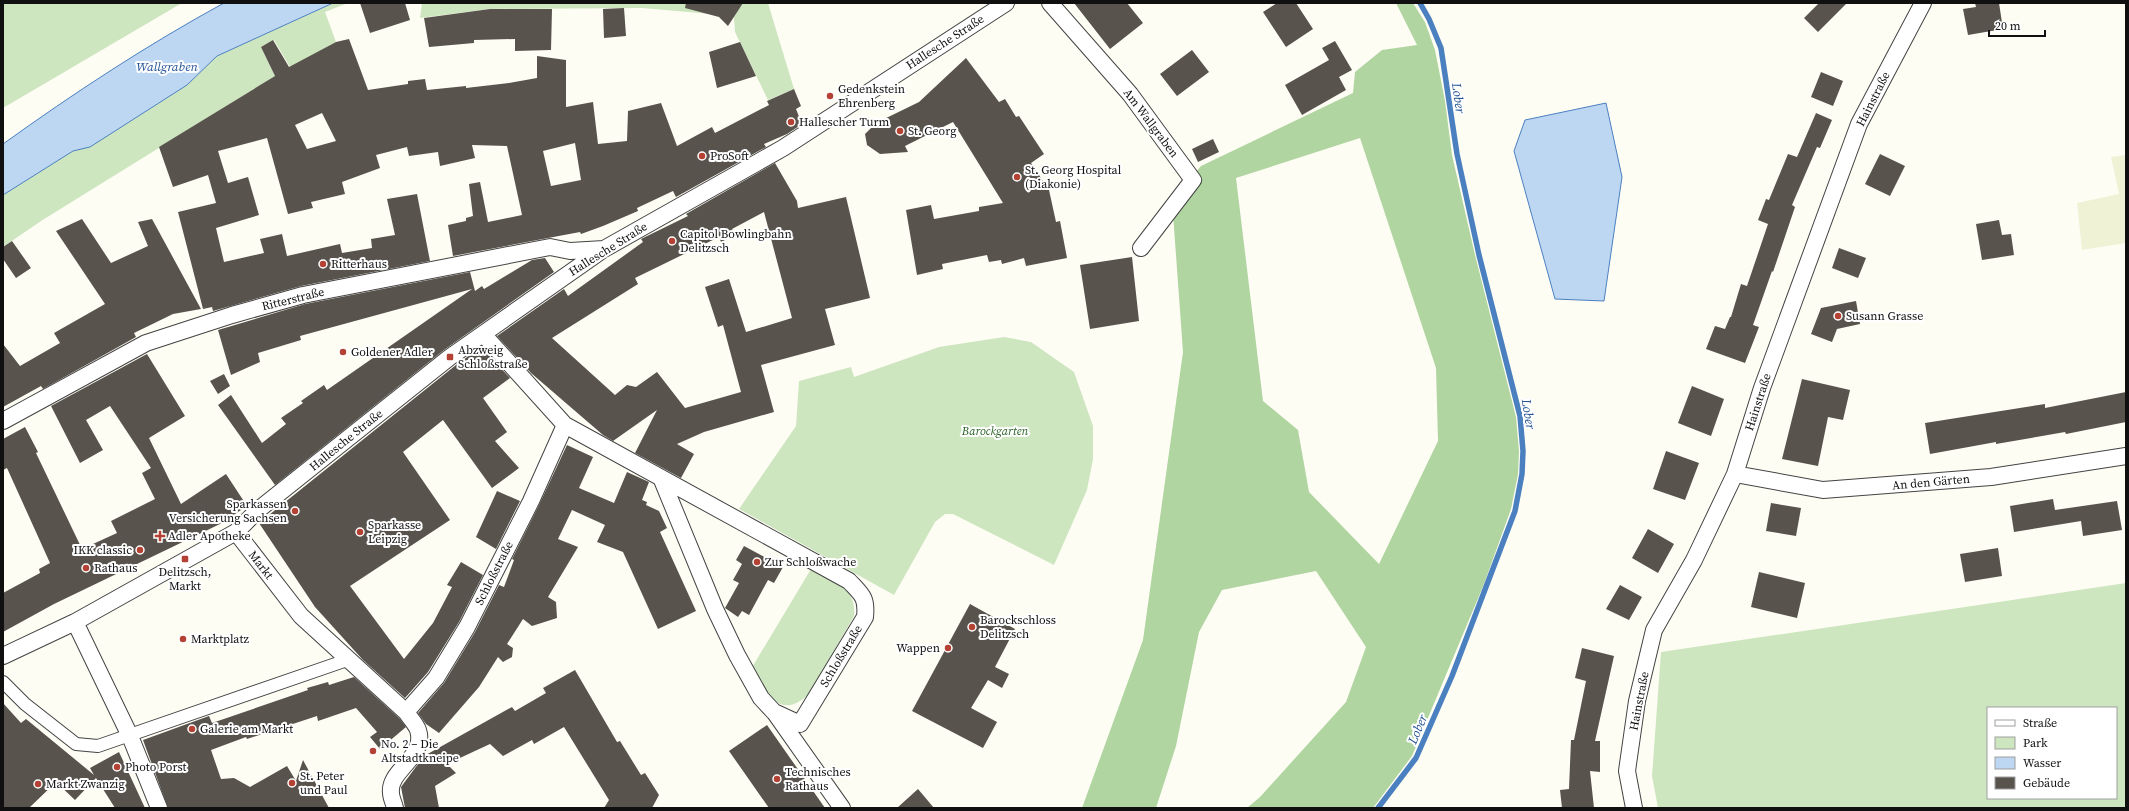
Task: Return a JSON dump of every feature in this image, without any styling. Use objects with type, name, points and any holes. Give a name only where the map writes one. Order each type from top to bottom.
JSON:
[{"type":"street","name":"Hallesche Straße","points":[[236,532],[258,510],[444,362],[604,249],[790,144],[1006,3]]},
{"type":"street","name":"Am Wallgraben","points":[[1050,3],[1130,94],[1193,180],[1141,248]]},
{"type":"street","name":"Hainstraße","points":[[1634,808],[1627,771],[1637,700],[1654,630],[1694,560],[1735,474],[1762,388],[1859,124],[1923,3]]},
{"type":"street","name":"Ritterstraße","points":[[3,421],[146,343],[303,294],[550,247],[570,251],[604,249]]},
{"type":"street","name":"Schloßstraße","points":[[483,334],[565,425],[619,453],[662,480],[849,581],[864,597],[866,606],[865,617],[800,724],[774,712]]},
{"type":"street","name":"Schloßstraße","points":[[406,712],[436,678],[467,626],[531,501],[565,425]]},
{"type":"street","name":"An den Gärten","points":[[1735,474],[1823,490],[1991,477],[2126,456]]},
{"type":"street","name":"Schloßstraße","points":[[662,480],[715,609],[737,655],[762,698],[774,712],[842,808]]},
{"type":"street","points":[[3,656],[75,622],[236,532]]},
{"type":"street","name":"Markt","points":[[236,532],[301,616],[319,634],[350,659],[406,712],[418,730],[420,743],[414,755],[392,782],[390,792],[395,808]]},
{"type":"street","points":[[75,622],[130,736],[159,808]]},
{"type":"street","points":[[3,682],[25,704],[76,744],[98,746],[350,659]]},
{"type":"green space","points":[[3,3],[182,3],[3,108]]},
{"type":"green space","points":[[333,3],[348,3],[325,12],[336,42],[290,67],[274,40],[261,47],[275,76],[41,221],[3,247],[3,195],[73,151],[90,147],[187,85],[217,56]]},
{"type":"green space","points":[[422,3],[717,3],[710,14],[642,8],[490,9],[420,18]]},
{"type":"green space","points":[[729,3],[768,3],[794,89],[768,100],[735,32],[733,6]]},
{"type":"green space","points":[[1396,3],[1413,3],[1425,22],[1435,50],[1445,101],[1452,155],[1475,255],[1516,417],[1519,451],[1518,474],[1511,509],[1484,584],[1412,756],[1373,808],[1247,808],[1260,797],[1346,702],[1366,647],[1316,571],[1222,590],[1199,632],[1176,746],[1156,808],[1082,808],[1143,640],[1183,352],[1172,200],[1201,166],[1353,93],[1355,72],[1382,50],[1417,45]],"holes":[[[1360,138],[1436,368],[1438,441],[1379,564],[1309,492],[1298,430],[1263,401],[1236,178]]]},
{"type":"green space","points":[[2126,155],[2126,243],[2082,250],[2077,203],[2119,194],[2111,157]]},
{"type":"green space","name":"Barockgarten","points":[[1004,337],[1031,342],[1074,372],[1093,426],[1093,459],[1087,490],[1054,565],[953,514],[945,514],[935,522],[894,595],[739,509],[796,426],[799,381],[851,367],[854,377],[939,347]]},
{"type":"green space","points":[[811,569],[835,581],[848,592],[852,598],[854,606],[854,616],[809,694],[799,702],[789,705],[781,704],[774,701],[762,687],[751,669]]},
{"type":"green space","points":[[2126,583],[2126,808],[1658,808],[1652,776],[1661,652]]},
{"type":"water","name":"Wallgraben","points":[[224,3],[333,3],[217,56],[187,85],[90,147],[73,151],[3,195],[3,144],[111,70]]},
{"type":"water","points":[[1606,103],[1622,177],[1604,301],[1555,299],[1514,151],[1525,120]]},
{"type":"building","points":[[360,3],[405,3],[410,20],[370,33]]},
{"type":"building","points":[[686,3],[743,3],[728,26],[719,17],[685,8]]},
{"type":"building","points":[[1074,3],[1127,3],[1143,23],[1110,49]]},
{"type":"building","points":[[1277,3],[1296,3],[1313,29],[1286,47],[1263,12]]},
{"type":"building","points":[[1819,3],[1847,3],[1818,32],[1804,18]]},
{"type":"building","points":[[1975,3],[1999,3],[2003,29],[1968,35],[1963,9],[1976,7]]},
{"type":"building","points":[[624,8],[626,36],[604,38],[603,9]]},
{"type":"building","points":[[490,9],[552,9],[551,50],[515,51],[515,39],[474,40],[474,43],[429,47],[424,18]]},
{"type":"building","points":[[349,39],[368,90],[408,84],[408,81],[425,79],[427,90],[466,86],[466,88],[509,83],[537,78],[537,56],[566,60],[566,107],[593,102],[598,144],[627,141],[628,111],[661,103],[677,146],[712,127],[715,133],[769,105],[767,101],[794,89],[801,106],[796,109],[802,124],[787,134],[764,144],[766,147],[676,197],[673,191],[637,208],[638,211],[603,226],[581,234],[580,232],[453,256],[448,225],[466,221],[466,218],[473,216],[469,184],[480,182],[488,222],[522,215],[507,146],[472,145],[475,158],[440,166],[438,152],[409,156],[407,147],[376,155],[380,168],[342,182],[345,194],[311,202],[313,208],[288,214],[267,138],[218,151],[228,183],[248,177],[259,215],[216,228],[224,262],[264,253],[260,239],[282,234],[287,256],[340,244],[342,253],[372,248],[371,239],[395,235],[387,199],[417,194],[430,261],[301,286],[213,311],[212,307],[203,309],[178,212],[216,203],[208,175],[173,187],[159,147],[275,76],[261,47],[273,40],[289,67],[336,42]],"holes":[[[322,113],[336,141],[307,149],[295,125]],[[575,143],[581,180],[551,186],[543,151]]]},
{"type":"building","points":[[1335,41],[1352,70],[1339,77],[1346,90],[1302,115],[1285,85],[1329,60],[1322,48]]},
{"type":"building","points":[[740,42],[756,76],[717,88],[709,52]]},
{"type":"building","points":[[1192,50],[1209,72],[1177,96],[1160,74]]},
{"type":"building","name":"St. Georg Hospital (Diakonie)","points":[[966,58],[999,102],[1005,99],[1016,117],[1019,116],[1044,154],[1031,163],[1049,190],[1056,222],[1060,221],[1067,258],[1026,266],[1024,258],[1002,264],[1001,260],[989,262],[987,255],[942,264],[943,269],[917,275],[906,210],[931,205],[934,219],[979,211],[979,207],[1003,203],[953,122],[905,146],[908,152],[880,154],[867,145],[865,134],[876,123],[919,102]]},
{"type":"building","points":[[1821,72],[1843,81],[1833,106],[1811,97]]},
{"type":"building","points":[[1816,113],[1832,120],[1820,148],[1817,147],[1792,205],[1795,207],[1753,325],[1759,327],[1745,363],[1706,349],[1715,326],[1725,329],[1731,317],[1741,284],[1747,286],[1768,224],[1758,220],[1766,199],[1769,200],[1788,154],[1797,157]]},
{"type":"building","points":[[1213,139],[1219,152],[1198,162],[1192,149]]},
{"type":"building","points":[[1880,154],[1905,166],[1890,196],[1865,184]]},
{"type":"building","points":[[775,163],[797,201],[798,208],[846,197],[870,298],[825,309],[835,345],[761,365],[774,412],[704,432],[677,444],[694,454],[681,478],[635,453],[657,410],[613,441],[603,435],[531,373],[497,336],[564,289],[568,296],[643,242],[641,239],[688,216],[686,214]],"holes":[[[764,212],[792,318],[746,332],[729,279],[705,287],[718,327],[723,325],[741,392],[685,408],[657,372],[636,387],[627,385],[615,395],[552,338],[638,284],[635,278],[719,237],[721,242],[735,235],[732,229]]]},
{"type":"building","points":[[82,219],[111,263],[148,246],[138,222],[152,219],[201,309],[173,314],[134,333],[136,337],[43,389],[41,386],[3,407],[3,344],[20,366],[60,343],[54,333],[105,304],[56,231]]},
{"type":"building","points":[[1999,220],[2002,235],[2011,234],[2014,255],[1982,260],[1976,224]]},
{"type":"building","points":[[12,241],[31,268],[16,278],[3,259],[3,247]]},
{"type":"building","points":[[1839,248],[1866,258],[1858,278],[1832,268]]},
{"type":"building","points":[[1132,257],[1139,321],[1090,329],[1080,265]]},
{"type":"building","points":[[545,258],[554,272],[444,350],[275,485],[218,405],[231,395],[262,443],[286,424],[281,418],[303,403],[301,401],[324,385],[327,390],[472,289],[300,336],[301,340],[258,353],[260,362],[231,375],[218,330],[305,304],[470,272],[475,291],[482,286],[484,289],[532,260]]},
{"type":"building","name":"Susann Grasse","points":[[1856,301],[1860,324],[1837,329],[1832,342],[1811,334],[1821,308]]},
{"type":"building","points":[[481,347],[510,378],[483,398],[507,432],[495,441],[519,468],[492,488],[443,420],[403,452],[450,520],[350,586],[404,659],[433,623],[452,587],[447,585],[461,562],[483,575],[459,622],[428,672],[405,698],[363,660],[315,607],[259,523],[456,365]]},
{"type":"building","points":[[147,354],[185,416],[149,438],[181,504],[226,474],[247,506],[220,524],[54,604],[3,632],[3,593],[40,573],[39,569],[50,563],[7,468],[3,470],[3,439],[25,427],[82,549],[117,533],[111,521],[155,499],[142,473],[151,468],[110,406],[86,420],[103,450],[80,463],[51,406]]},
{"type":"building","points":[[224,374],[230,386],[218,394],[210,381]]},
{"type":"building","points":[[1802,379],[1850,390],[1843,420],[1828,417],[1818,466],[1782,459]]},
{"type":"building","points":[[1692,386],[1724,399],[1711,436],[1678,423]]},
{"type":"building","points":[[2126,392],[2126,422],[2066,434],[2065,432],[1996,444],[1996,442],[1930,454],[1925,423],[2045,404],[2045,408]]},
{"type":"building","points":[[567,445],[593,457],[579,488],[614,503],[627,472],[649,482],[642,500],[647,502],[646,505],[659,511],[667,528],[660,532],[696,611],[658,629],[623,552],[597,542],[605,525],[572,510],[558,539],[578,547],[548,597],[556,602],[557,618],[532,626],[523,619],[507,644],[513,648],[512,657],[503,662],[498,657],[479,687],[439,733],[426,724],[418,713],[444,683],[475,632],[499,585],[504,587],[514,560],[512,559]]},
{"type":"building","points":[[1666,451],[1699,463],[1685,500],[1653,489]]},
{"type":"building","points":[[497,491],[520,501],[496,549],[476,537]]},
{"type":"building","points":[[2053,499],[2055,510],[2117,501],[2122,530],[2083,536],[2081,521],[2014,532],[2010,506]]},
{"type":"building","points":[[1771,503],[1801,508],[1796,536],[1766,531]]},
{"type":"building","points":[[1648,529],[1674,544],[1658,573],[1632,558]]},
{"type":"building","name":"Zur Schloßwache","points":[[744,546],[783,567],[774,583],[768,580],[749,615],[742,611],[738,617],[725,608],[739,583],[733,580],[742,564],[736,560]]},
{"type":"building","points":[[1998,548],[2002,576],[1965,582],[1960,554]]},
{"type":"building","points":[[1759,572],[1805,583],[1797,618],[1751,607]]},
{"type":"building","points":[[1620,585],[1642,597],[1629,620],[1606,609]]},
{"type":"building","name":"Barockschloss Delitzsch","points":[[970,604],[1015,629],[995,667],[1009,674],[1002,688],[988,680],[971,708],[997,722],[983,748],[912,711]]},
{"type":"building","points":[[1582,648],[1614,656],[1595,741],[1600,741],[1600,772],[1590,771],[1594,808],[1562,808],[1560,790],[1569,789],[1571,740],[1574,740],[1586,681],[1575,678]]},
{"type":"building","points":[[575,670],[617,742],[620,741],[641,775],[645,773],[659,795],[652,808],[604,808],[609,800],[564,727],[534,744],[532,740],[503,756],[490,744],[447,764],[456,773],[435,786],[439,808],[405,808],[401,787],[424,756],[512,707],[515,711],[546,693],[543,688]]},
{"type":"building","points":[[354,677],[399,718],[406,727],[380,749],[370,737],[377,732],[356,708],[318,721],[317,716],[247,739],[246,737],[211,750],[221,779],[234,778],[250,787],[287,766],[296,781],[303,760],[329,808],[168,808],[143,740],[209,716],[212,723],[308,690],[307,688],[328,682],[329,685]]},
{"type":"building","points":[[3,703],[21,723],[26,719],[94,775],[90,768],[119,752],[145,808],[115,808],[96,778],[75,800],[56,782],[29,808],[3,808]]},
{"type":"building","name":"Technisches Rathaus","points":[[767,725],[825,808],[769,808],[729,751]]},
{"type":"building","points":[[918,789],[934,808],[897,808]]},
{"type":"waterway","name":"Lober","points":[[1378,808],[1416,758],[1452,676],[1515,511],[1522,474],[1523,451],[1520,416],[1479,255],[1457,154],[1441,48],[1429,19],[1420,3]]},
{"type":"place","name":"Gedenkstein Ehrenberg","points":[[830,96]]},
{"type":"place","name":"Hallescher Turm","points":[[791,122]]},
{"type":"place","name":"St. Georg","points":[[900,131]]},
{"type":"place","name":"ProSoft","points":[[702,156]]},
{"type":"place","name":"St. Georg Hospital (Diakonie)","points":[[1017,177]]},
{"type":"place","name":"Capitol Bowlingbahn Delitzsch","points":[[672,241]]},
{"type":"place","name":"Ritterhaus","points":[[323,264]]},
{"type":"place","name":"Susann Grasse","points":[[1838,316]]},
{"type":"place","name":"Goldener Adler","points":[[343,352]]},
{"type":"place","name":"Abzweig Schloßstraße","points":[[450,357]]},
{"type":"place","name":"Sparkassen Versicherung Sachsen","points":[[295,511]]},
{"type":"place","name":"Sparkasse Leipzig","points":[[360,532]]},
{"type":"place","name":"Adler Apotheke","points":[[160,536]]},
{"type":"place","name":"IKK classic","points":[[140,550]]},
{"type":"place","name":"Delitzsch, Markt","points":[[185,559]]},
{"type":"place","name":"Zur Schloßwache","points":[[757,562]]},
{"type":"place","name":"Rathaus","points":[[86,568]]},
{"type":"place","name":"Barockschloss Delitzsch","points":[[972,627]]},
{"type":"place","name":"Marktplatz","points":[[183,639]]},
{"type":"place","name":"Wappen","points":[[948,648]]},
{"type":"place","name":"Galerie am Markt","points":[[192,729]]},
{"type":"place","name":"No. 2 – Die Altstadtkneipe","points":[[373,751]]},
{"type":"place","name":"Photo Porst","points":[[117,767]]},
{"type":"place","name":"Technisches Rathaus","points":[[777,779]]},
{"type":"place","name":"St. Peter und Paul","points":[[292,783]]},
{"type":"place","name":"Markt Zwanzig","points":[[38,784]]}]
